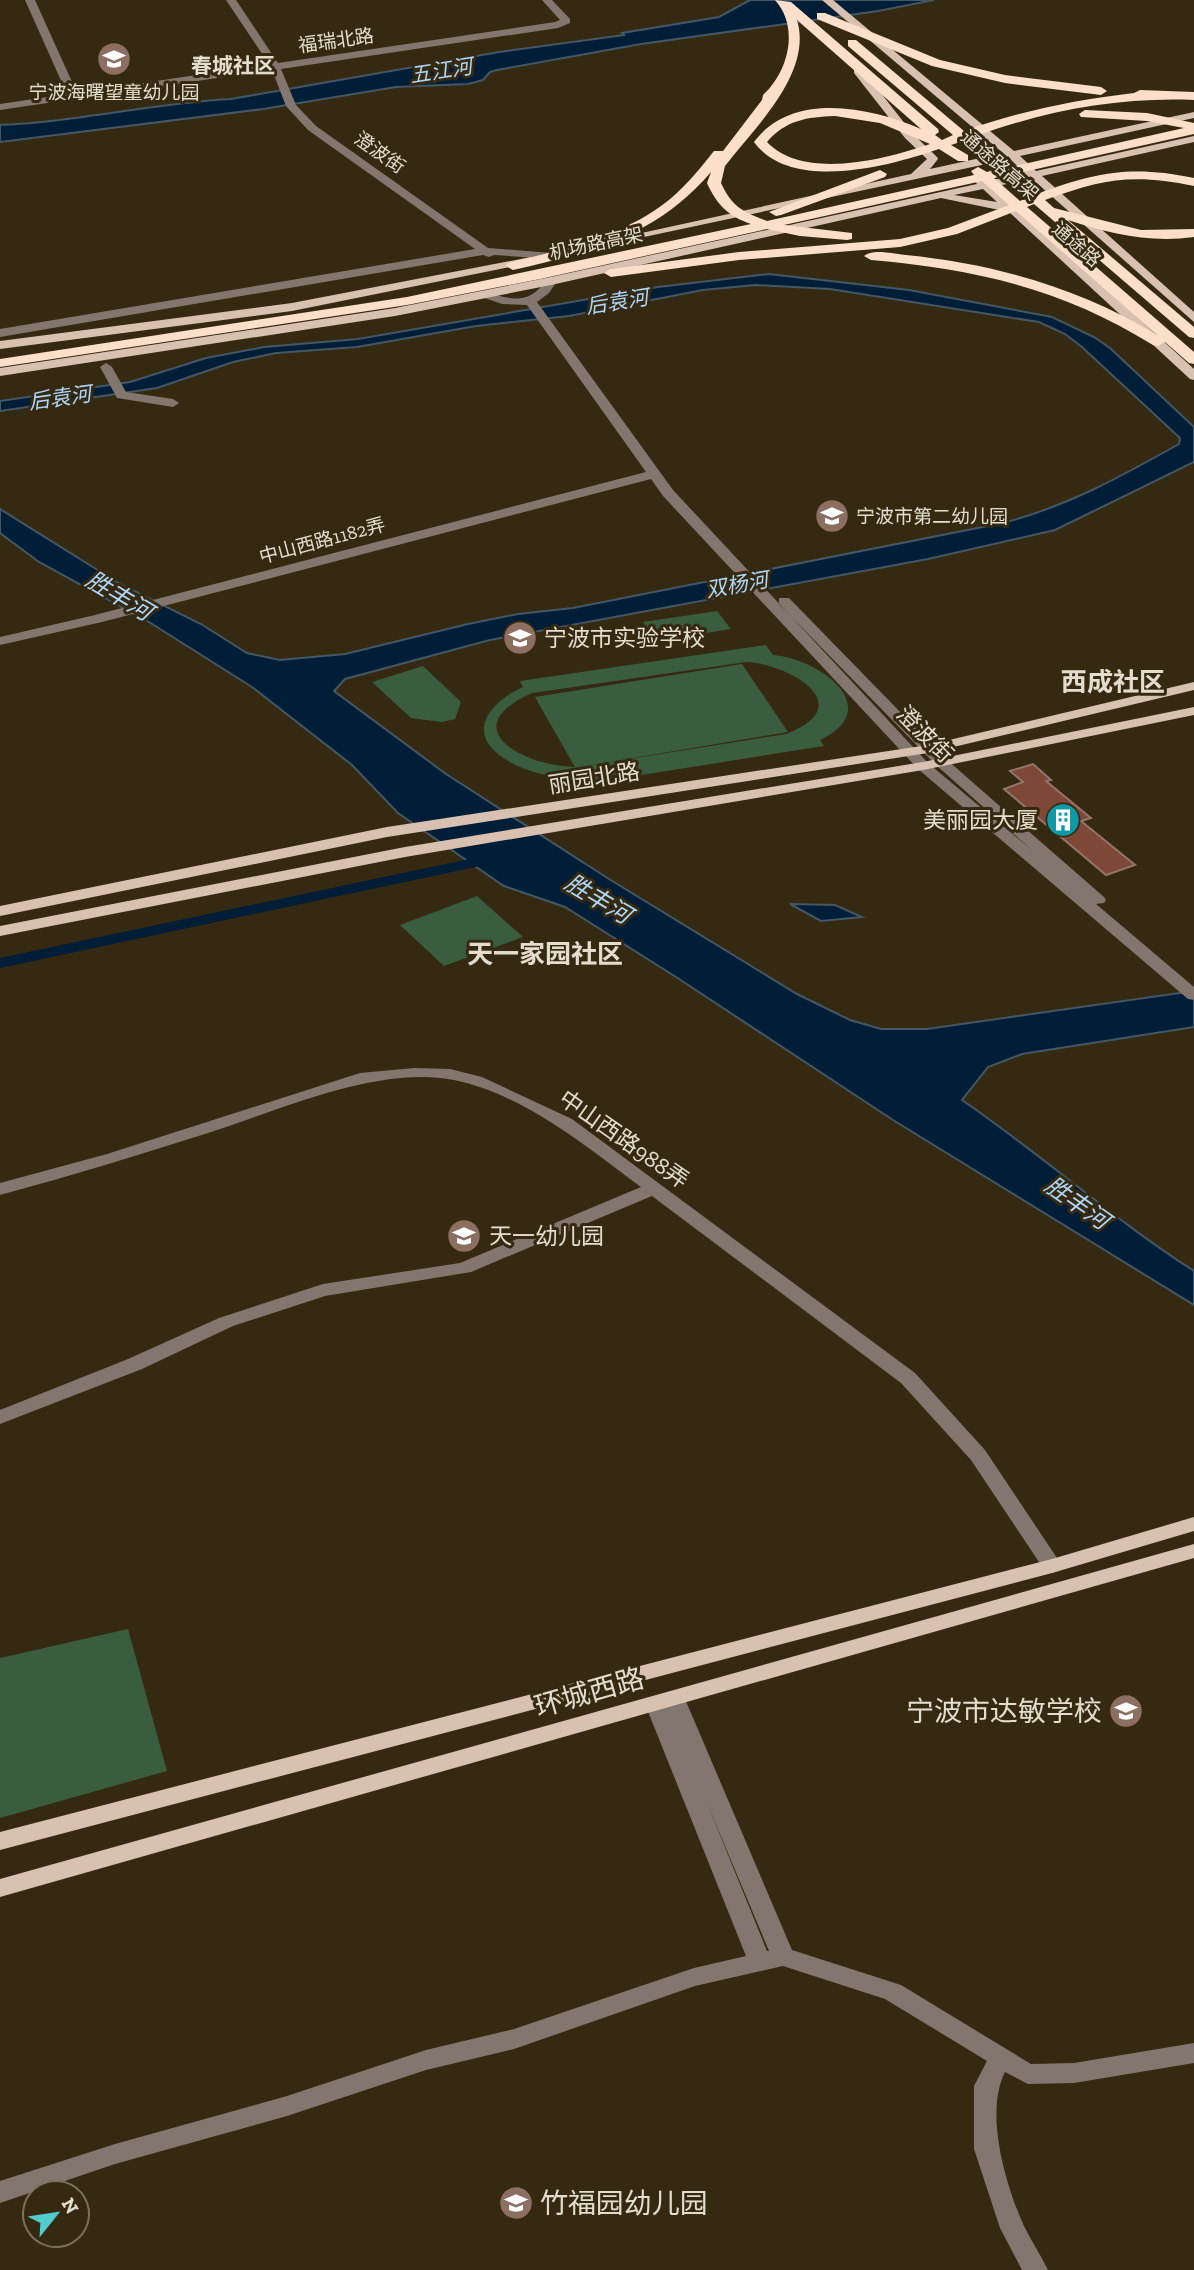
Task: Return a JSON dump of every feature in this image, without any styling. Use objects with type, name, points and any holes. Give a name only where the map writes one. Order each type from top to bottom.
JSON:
[{"type":"highway","name":"通途路高架","points":[[802,0],[1194,334]]},
{"type":"highway","name":"通途路高架","points":[[784,4],[1194,362]]},
{"type":"highway","points":[[784,4],[794,32],[792,69],[719,166],[714,183],[724,204],[778,229],[821,236],[872,237],[922,232],[976,214],[1191,130]]},
{"type":"highway","points":[[821,16],[936,63],[1005,79],[1153,95],[1194,96]]},
{"type":"highway","points":[[438,285],[547,258],[594,243],[664,211],[691,188],[755,108],[778,88]]},
{"type":"highway","points":[[964,162],[952,152],[941,145],[930,139],[920,132],[884,119],[849,113],[821,113],[785,118],[766,131],[760,142],[769,154],[797,164],[849,169],[904,157],[927,149],[938,145],[949,141],[971,133],[1022,116],[1078,103],[1153,95]]},
{"type":"highway","points":[[776,212],[1020,124],[1063,116],[1100,114],[1147,117],[1191,130]]},
{"type":"highway","name":"机场路高架","points":[[0,353],[319,308],[776,212],[1191,130]]},
{"type":"highway","name":"机场路高架","points":[[0,363],[407,301],[540,275],[1191,130]]},
{"type":"highway","points":[[218,331],[393,314],[568,280],[739,256],[900,243],[952,231],[1070,186],[1104,176],[1157,174],[1194,182]]},
{"type":"highway","points":[[1043,205],[1091,223],[1132,234],[1149,236],[1194,233]]},
{"type":"highway","points":[[739,256],[863,256],[921,260],[993,272],[1059,291],[1138,329],[1194,362]]},
{"type":"main road","name":"通途路","points":[[827,1],[1013,156],[1194,318]]},
{"type":"main road","name":"通途路","points":[[784,4],[964,162],[1194,376]]},
{"type":"main road","points":[[858,71],[909,136],[933,159],[925,169],[887,184]]},
{"type":"main road","points":[[0,345],[292,307],[552,256],[887,184],[964,162],[1013,156],[1194,115]]},
{"type":"main road","points":[[0,372],[395,312],[551,281],[1032,174],[1191,130]]},
{"type":"main road","points":[[919,199],[963,199],[1013,210]]},
{"type":"main road","name":"丽园北路","points":[[0,911],[387,832],[929,749],[1194,685]]},
{"type":"main road","name":"丽园北路","points":[[0,931],[405,852],[923,766],[1194,711]]},
{"type":"main road","name":"环城西路","points":[[0,1841],[1052,1566],[1194,1524]]},
{"type":"main road","name":"环城西路","points":[[0,1888],[1194,1551]]},
{"type":"street","points":[[30,0],[73,96]]},
{"type":"street","name":"澄波街","points":[[231,0],[275,66],[291,106],[331,144],[507,265]]},
{"type":"street","name":"福瑞北路","points":[[0,107],[558,25],[566,21],[547,0]]},
{"type":"street","points":[[0,333],[485,251],[552,256]]},
{"type":"street","points":[[482,295],[506,301],[532,303],[544,295],[551,281]]},
{"type":"street","name":"澄波街","points":[[532,303],[654,474],[747,572],[941,762],[1191,988]]},
{"type":"street","points":[[106,367],[118,389],[173,403]]},
{"type":"street","name":"中山西路1182弄","points":[[0,642],[654,474]]},
{"type":"street","name":"澄波街","points":[[767,592],[923,766],[1191,988]]},
{"type":"street","name":"中山西路988弄","points":[[0,1189],[113,1158],[366,1077],[406,1073],[460,1076],[521,1100],[566,1123],[908,1378],[978,1455],[1052,1566]]},
{"type":"street","points":[[0,1417],[135,1364],[226,1322],[323,1290],[464,1268],[655,1188]]},
{"type":"street","points":[[665,1701],[783,1956]]},
{"type":"street","points":[[665,1701],[760,1962]]},
{"type":"street","points":[[0,2192],[114,2154],[287,2106],[426,2060],[514,2039],[694,1978],[783,1956],[893,1992],[1028,2074],[1074,2073],[1194,2053]]},
{"type":"street","points":[[1001,2058],[986,2086],[986,2148],[1012,2228],[1035,2270]]},
{"type":"green space","points":[[717,611],[731,629],[656,641],[643,622]]},
{"type":"green space","points":[[766,645],[773,655],[790,658],[825,675],[838,686],[847,699],[848,713],[839,727],[820,740],[824,746],[572,786],[567,779],[519,767],[493,749],[486,739],[486,719],[500,701],[523,687],[520,681]],"holes":[[[746,662],[764,665],[798,678],[811,688],[818,699],[817,711],[807,723],[786,734],[579,767],[788,732],[742,664],[535,697],[575,767],[556,765],[518,753],[505,743],[497,732],[498,720],[509,706],[532,693]]]},
{"type":"green space","points":[[423,666],[461,702],[455,719],[442,722],[411,718],[372,682]]},
{"type":"green space","points":[[477,896],[523,937],[444,966],[400,925]]},
{"type":"green space","points":[[128,1629],[167,1771],[0,1818],[0,1658]]},
{"type":"water","name":"五江河","points":[[750,0],[934,0],[878,11],[641,44],[497,70],[490,72],[483,80],[468,84],[396,87],[263,109],[0,142],[0,125],[231,99],[499,52],[624,35],[622,33],[719,17]]},
{"type":"water","points":[[769,274],[909,290],[1052,317],[1094,337],[1110,348],[1194,427],[1194,462],[1055,530],[928,559],[490,640],[345,679],[334,691],[446,774],[609,879],[797,994],[850,1020],[881,1029],[927,1029],[1194,991],[1194,1027],[1022,1054],[988,1067],[962,1100],[1194,1271],[1194,1305],[893,1120],[565,907],[504,886],[398,813],[352,765],[252,687],[149,622],[39,562],[0,533],[0,509],[120,584],[201,624],[247,653],[280,660],[345,654],[518,614],[573,608],[1003,523],[1072,499],[1179,444],[1180,438],[1082,347],[1065,334],[1039,322],[830,289],[755,285],[703,290],[569,316],[476,326],[357,347],[276,353],[233,362],[157,388],[0,411],[0,401],[130,382],[206,358],[264,347],[358,339],[658,287]]},
{"type":"water","points":[[790,904],[835,905],[862,917],[821,921]]},
{"type":"building","name":"美丽园大厦","points":[[1033,764],[1051,780],[1046,781],[1091,818],[1081,821],[1135,865],[1106,875],[1004,789],[1023,782],[1010,771]]},
{"type":"waterway","points":[[0,963],[493,859]]},
{"type":"place","name":"宁波海曙望童幼儿园","points":[[114,59]]},
{"type":"place","name":"宁波市第二幼儿园","points":[[832,516]]},
{"type":"place","name":"宁波市实验学校","points":[[520,638]]},
{"type":"place","name":"美丽园大厦","points":[[1063,820]]},
{"type":"place","name":"天一幼儿园","points":[[464,1236]]},
{"type":"place","name":"宁波市达敏学校","points":[[1126,1711]]},
{"type":"place","name":"竹福园幼儿园","points":[[516,2203]]},
{"type":"district","name":"春城社区","points":[[233,66]]},
{"type":"district","name":"西成社区","points":[[1113,682]]},
{"type":"district","name":"天一家园社区","points":[[545,954]]},
{"type":"water label","name":"后袁河","points":[[617,302]]},
{"type":"water label","name":"后袁河","points":[[60,398]]},
{"type":"water label","name":"双杨河","points":[[737,585]]},
{"type":"water label","name":"胜丰河","points":[[119,596]]},
{"type":"water label","name":"胜丰河","points":[[598,899]]},
{"type":"water label","name":"胜丰河","points":[[1077,1203]]}]
